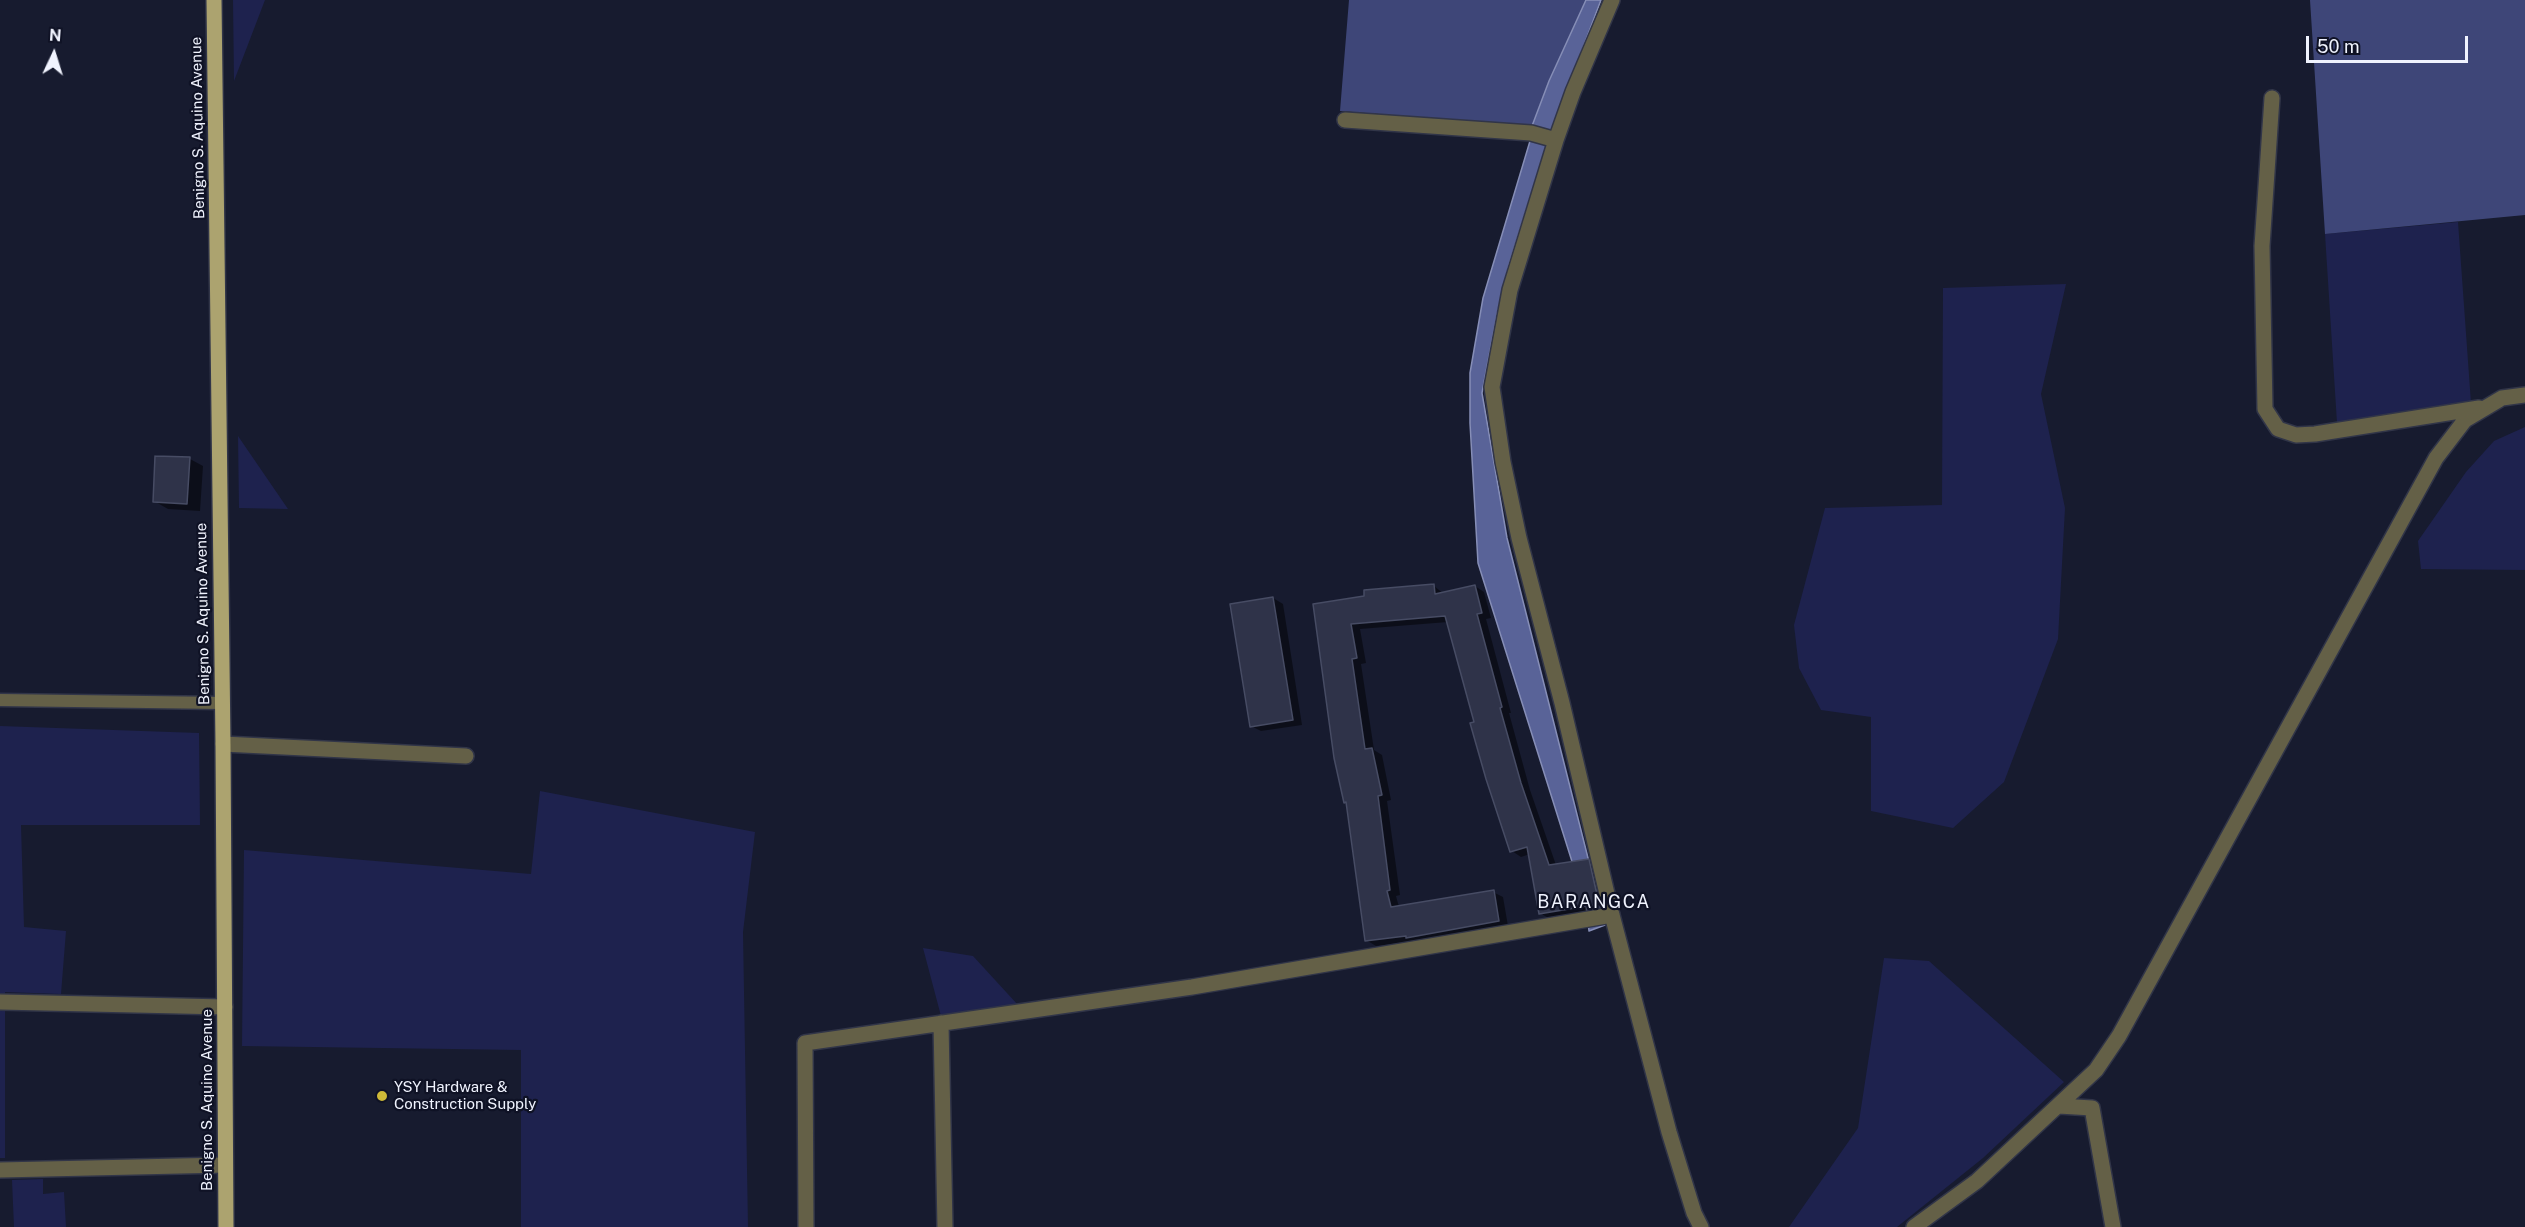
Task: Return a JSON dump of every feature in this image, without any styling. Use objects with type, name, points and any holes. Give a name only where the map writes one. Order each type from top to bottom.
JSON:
[{"type":"main road","name":"Benigno S. Aquino Avenue","points":[[214,0],[226,1227]]},
{"type":"street","points":[[1612,0],[1556,140],[1510,290],[1492,387],[1503,462],[1519,538],[1612,915],[1669,1132],[1694,1213],[1701,1227]]},
{"type":"street","points":[[2272,98],[2262,246],[2265,409],[2278,429],[2296,435],[2315,435],[2485,407]]},
{"type":"street","points":[[1345,120],[1531,133],[1556,140]]},
{"type":"street","points":[[1914,1227],[1977,1181],[2096,1070],[2119,1036],[2436,459],[2465,420],[2502,398],[2525,395]]},
{"type":"street","points":[[223,744],[466,756]]},
{"type":"street","points":[[806,1227],[805,1042],[1192,987],[1612,915]]},
{"type":"street","points":[[0,1002],[225,1007]]},
{"type":"street","points":[[940,1023],[945,1227]]},
{"type":"street","points":[[2060,1106],[2092,1108],[2113,1227]]},
{"type":"street","points":[[0,1170],[225,1166]]},
{"type":"lane","points":[[0,700],[221,703]]},
{"type":"shaded area","points":[[233,0],[265,0],[234,81]]},
{"type":"shaded area","points":[[1349,0],[1586,0],[1549,81],[1532,126],[1340,111]]},
{"type":"shaded area","points":[[1586,0],[1601,0],[1549,138],[1509,265],[1482,393],[1507,538],[1605,925],[1589,931],[1586,906],[1478,563],[1470,423],[1470,373],[1483,298],[1530,141],[1532,126],[1549,81]]},
{"type":"shaded area","points":[[2310,0],[2525,0],[2525,215],[2325,234]]},
{"type":"shaded area","points":[[2458,222],[2471,403],[2337,423],[2325,234]]},
{"type":"shaded area","points":[[2066,284],[2041,394],[2065,508],[2058,639],[2004,782],[1953,828],[1871,811],[1871,717],[1821,710],[1799,668],[1794,625],[1825,508],[1942,505],[1943,288]]},
{"type":"shaded area","points":[[2525,427],[2525,570],[2421,569],[2418,541],[2466,472],[2494,441]]},
{"type":"shaded area","points":[[238,436],[288,509],[239,508]]},
{"type":"shaded area","points":[[0,726],[199,733],[200,825],[21,825],[24,927],[66,931],[61,994],[5,992],[5,1158],[0,1158]]},
{"type":"shaded area","points":[[540,791],[755,832],[743,932],[748,1227],[521,1227],[521,1050],[242,1046],[244,850],[531,874]]},
{"type":"shaded area","points":[[923,948],[973,956],[1018,1005],[941,1016]]},
{"type":"shaded area","points":[[1884,958],[1929,961],[2064,1082],[1983,1158],[1897,1227],[1789,1227],[1858,1128]]},
{"type":"shaded area","points":[[43,1179],[43,1194],[64,1192],[66,1227],[14,1227],[12,1180]]},
{"type":"building","points":[[155,456],[190,457],[187,504],[153,502]]},
{"type":"building","points":[[1434,584],[1435,594],[1475,585],[1482,613],[1477,614],[1502,707],[1500,708],[1521,783],[1549,865],[1589,859],[1599,904],[1539,914],[1527,847],[1510,852],[1486,779],[1470,723],[1474,722],[1445,616],[1351,624],[1357,658],[1352,659],[1365,749],[1372,748],[1382,795],[1378,796],[1390,890],[1387,891],[1391,907],[1494,890],[1499,921],[1406,938],[1406,936],[1365,941],[1346,802],[1344,803],[1334,758],[1313,604],[1364,596],[1364,590]]},
{"type":"building","points":[[1273,597],[1293,720],[1250,727],[1230,604]]},
{"type":"place","name":"YSY Hardware & Construction Supply","points":[[382,1096]]},
{"type":"district","name":"BARANGCA","points":[[1594,902]]}]
